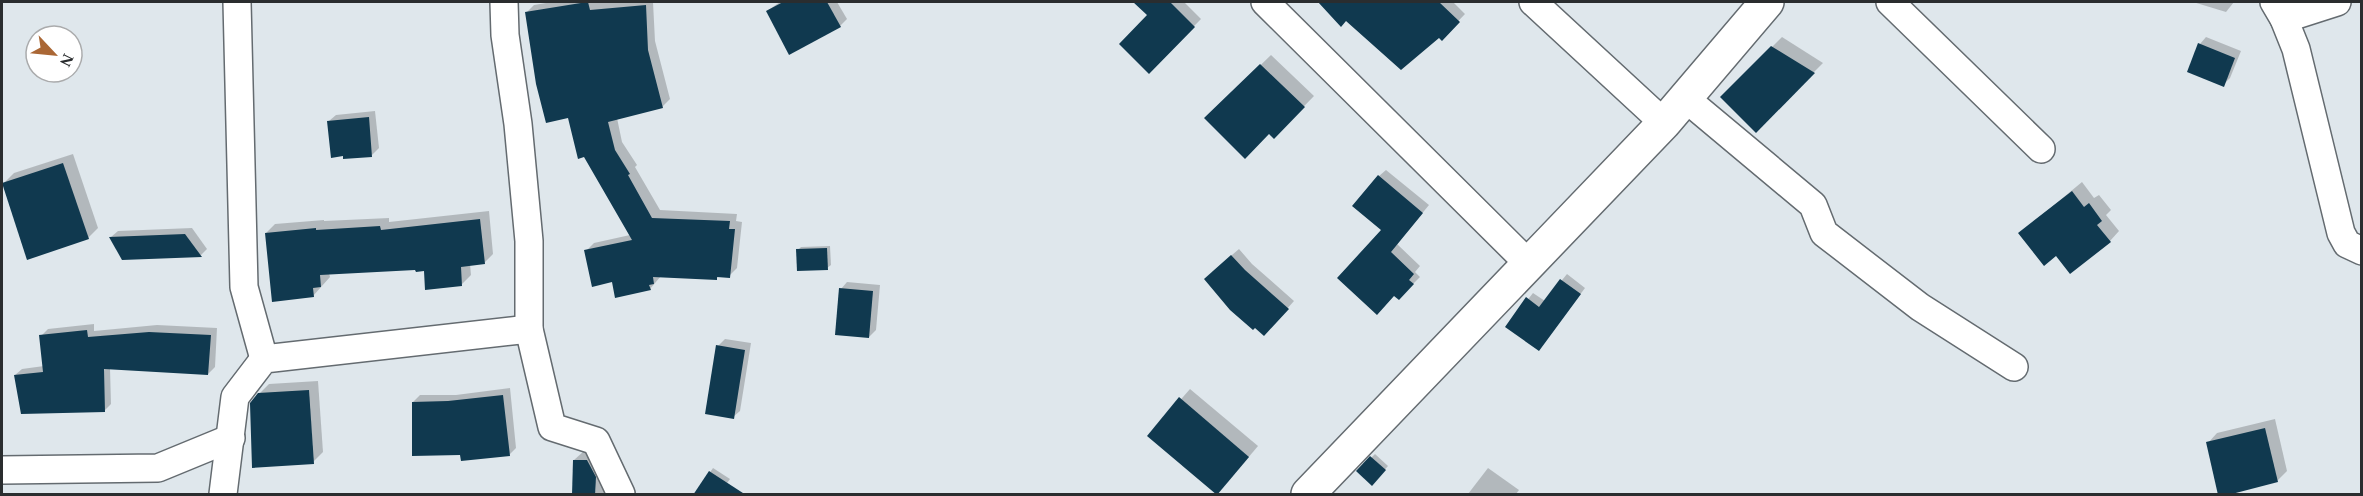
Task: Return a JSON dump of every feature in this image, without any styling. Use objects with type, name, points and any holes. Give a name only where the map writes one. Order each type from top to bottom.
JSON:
[{"type":"street","points":[[237,2],[244,287],[264,359]]},
{"type":"street","points":[[504,2],[505,35],[518,124],[529,241],[529,328],[552,427],[596,441],[621,495]]},
{"type":"street","points":[[1265,2],[1529,264]]},
{"type":"street","points":[[1533,2],[1664,123]]},
{"type":"street","points":[[1308,495],[1664,123],[1767,2]]},
{"type":"street","points":[[1890,2],[2041,149]]},
{"type":"street","points":[[2337,2],[2279,10],[2296,49],[2341,233],[2347,244],[2361,251]]},
{"type":"street","points":[[1685,98],[1813,205],[1824,233],[1920,308],[2014,366]]},
{"type":"street","points":[[223,495],[235,397],[264,359],[529,328]]},
{"type":"street","points":[[2,470],[158,468],[231,438]]},
{"type":"building","points":[[588,2],[590,10],[646,5],[648,50],[663,108],[608,122],[615,150],[652,218],[730,221],[729,229],[735,229],[730,278],[717,277],[717,280],[653,277],[654,284],[649,285],[651,290],[615,298],[612,282],[592,287],[584,250],[632,240],[584,157],[578,159],[568,118],[546,123],[536,84],[525,12]]},
{"type":"building","points":[[783,2],[827,2],[841,27],[789,55],[766,11]]},
{"type":"building","points":[[1133,2],[1170,2],[1195,27],[1149,74],[1119,44],[1147,15]]},
{"type":"building","points":[[1318,2],[1439,2],[1460,22],[1442,41],[1439,38],[1401,70],[1346,21],[1341,27]]},
{"type":"building","points":[[2198,43],[2235,58],[2224,87],[2187,72]]},
{"type":"building","points":[[1771,46],[1815,73],[1756,133],[1720,97]]},
{"type":"building","points":[[1260,64],[1305,107],[1274,139],[1269,134],[1245,159],[1204,118]]},
{"type":"building","points":[[369,117],[372,157],[331,158],[327,121]]},
{"type":"building","points":[[63,163],[89,239],[27,260],[2,183]]},
{"type":"building","points":[[1378,175],[1423,213],[1391,252],[1414,274],[1409,280],[1414,284],[1399,300],[1394,296],[1377,315],[1337,278],[1381,230],[1352,206]]},
{"type":"building","points":[[2072,191],[2084,207],[2089,203],[2102,221],[2097,225],[2111,242],[2070,274],[2056,256],[2044,266],[2018,233]]},
{"type":"building","points":[[480,219],[485,264],[461,267],[462,286],[425,290],[424,271],[416,272],[415,270],[320,275],[321,287],[313,288],[314,297],[272,302],[265,233],[316,228],[316,230],[380,226],[381,230]]},
{"type":"building","points":[[185,234],[202,257],[122,260],[109,237]]},
{"type":"building","points":[[827,248],[828,270],[797,271],[796,249]]},
{"type":"building","points":[[1231,255],[1289,309],[1264,336],[1255,328],[1253,330],[1230,310],[1204,279]]},
{"type":"building","points":[[1560,279],[1581,294],[1539,351],[1505,327],[1526,297],[1539,307]]},
{"type":"building","points":[[839,288],[873,291],[869,338],[835,335]]},
{"type":"building","points":[[87,330],[88,337],[149,332],[211,335],[208,375],[104,369],[105,412],[21,414],[14,375],[43,372],[39,335]]},
{"type":"building","points":[[716,345],[745,350],[734,419],[705,414]]},
{"type":"building","points":[[309,390],[314,464],[252,468],[250,403],[258,393]]},
{"type":"building","points":[[503,395],[510,456],[461,461],[460,455],[412,456],[412,402]]},
{"type":"building","points":[[1179,397],[1249,457],[1217,495],[1147,436]]},
{"type":"building","points":[[2265,428],[2278,482],[2228,495],[2218,495],[2206,442]]},
{"type":"building","points":[[1370,456],[1386,470],[1372,486],[1356,471]]},
{"type":"building","points":[[573,460],[587,460],[596,477],[595,495],[572,495]]},
{"type":"building","points":[[709,471],[746,495],[693,495]]}]
